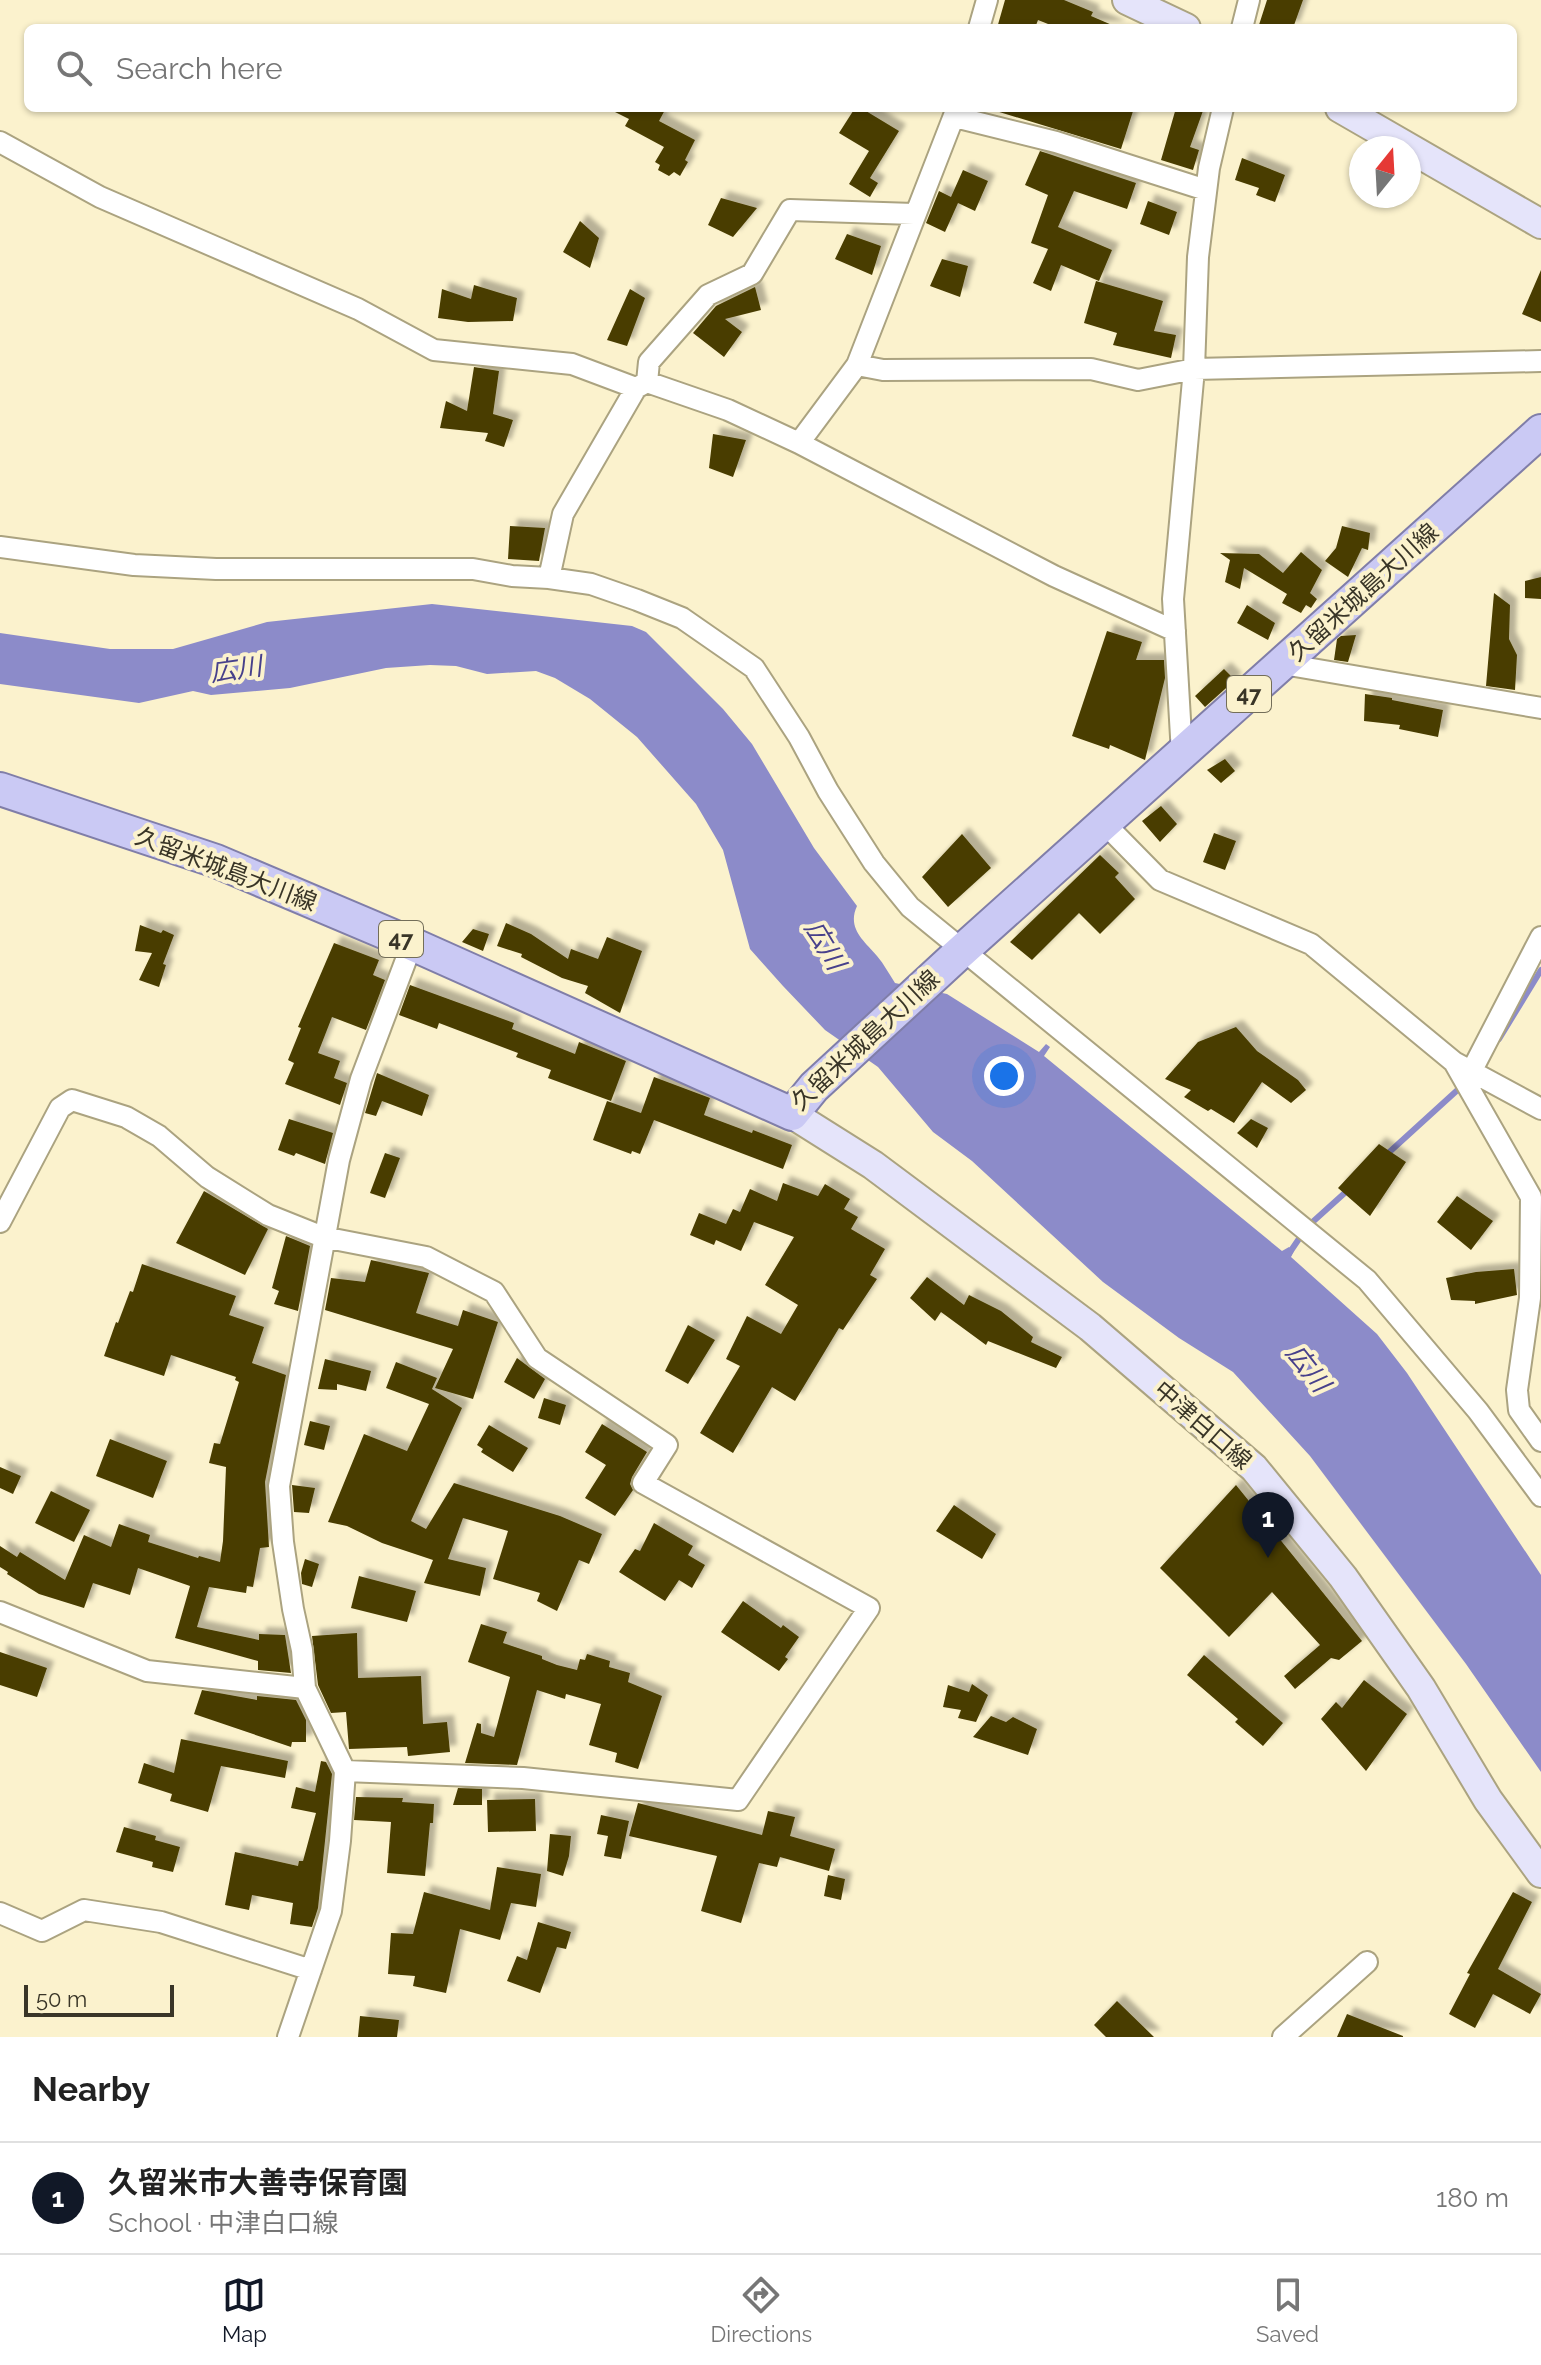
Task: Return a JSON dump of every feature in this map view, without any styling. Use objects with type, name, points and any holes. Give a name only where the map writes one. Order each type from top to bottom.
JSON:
[{"type":"main road","points":[[1127,0],[1178,24]]},
{"type":"main road","points":[[1347,112],[1541,224]]},
{"type":"main road","name":"久留米城島大川線","points":[[0,789],[216,861],[412,944],[792,1114],[814,1087],[960,952],[1541,431]]},
{"type":"main road","name":"中津白口線","points":[[792,1114],[873,1165],[1090,1327],[1254,1468],[1343,1577],[1421,1688],[1488,1800],[1541,1873]]},
{"type":"street","points":[[980,24],[987,0]]},
{"type":"street","points":[[1243,24],[1249,0]]},
{"type":"street","points":[[799,443],[857,365],[956,112],[1206,190]]},
{"type":"street","points":[[1182,754],[1173,599],[1194,369],[1198,257],[1206,190],[1222,112]]},
{"type":"street","points":[[0,142],[100,197],[358,309],[434,350],[572,364],[728,410],[799,443],[1054,576],[1175,631]]},
{"type":"street","points":[[549,578],[563,514],[642,385],[649,362],[708,295],[752,274],[790,210],[914,214]]},
{"type":"street","points":[[857,365],[883,370],[1091,369],[1138,380],[1194,369],[1541,361]]},
{"type":"street","points":[[0,547],[134,565],[216,569],[473,569],[591,584],[682,618],[754,668],[874,863],[910,907],[960,952],[1367,1280],[1478,1411],[1541,1496]]},
{"type":"street","points":[[1283,664],[1541,708]]},
{"type":"street","points":[[1105,824],[1160,880],[1311,944],[1462,1067],[1541,1109]]},
{"type":"street","points":[[1462,1067],[1541,937]]},
{"type":"street","points":[[288,2037],[331,1911],[345,1771],[305,1688],[302,1650],[283,1542],[279,1486],[339,1160],[361,1079],[412,944]]},
{"type":"street","points":[[1462,1067],[1531,1197],[1530,1298],[1517,1390],[1519,1410],[1541,1441]]},
{"type":"street","points":[[0,1222],[60,1108],[72,1100],[126,1117],[159,1136],[207,1177],[268,1215],[323,1237],[426,1257],[494,1292],[537,1358],[667,1445],[643,1483],[869,1608],[738,1800],[523,1778],[345,1771]]},
{"type":"street","points":[[0,1612],[147,1671],[305,1688]]},
{"type":"street","points":[[0,1913],[42,1931],[84,1910],[161,1922],[311,1970]]},
{"type":"street","points":[[1283,2037],[1367,1962]]},
{"type":"water","name":"広川","points":[[432,604],[632,626],[646,632],[723,709],[752,744],[814,848],[857,906],[855,927],[895,983],[947,994],[1039,1052],[1046,1044],[1050,1047],[1044,1056],[1282,1251],[1289,1247],[1294,1251],[1291,1257],[1377,1334],[1407,1373],[1541,1575],[1541,1772],[1466,1664],[1310,1456],[1233,1372],[1179,1338],[1103,1282],[972,1161],[933,1132],[878,1067],[825,1030],[750,949],[723,850],[696,804],[637,737],[590,699],[555,678],[536,671],[487,674],[456,666],[430,665],[386,668],[290,688],[211,695],[193,691],[139,703],[0,684],[0,633],[110,649],[173,649],[267,622]]},
{"type":"building","points":[[1005,0],[1064,0],[1093,12],[1091,16],[1110,24],[1048,24],[1038,20],[1036,24],[998,24]]},
{"type":"building","points":[[1267,0],[1303,0],[1294,24],[1259,24]]},
{"type":"building","points":[[615,112],[664,112],[659,121],[695,140],[680,176],[674,172],[669,176],[658,170],[660,165],[655,162],[664,147],[625,126],[629,119]]},
{"type":"building","points":[[852,112],[868,112],[899,131],[870,178],[878,183],[870,197],[849,184],[869,151],[839,133]]},
{"type":"building","points":[[999,112],[1133,112],[1121,149]]},
{"type":"building","points":[[1175,112],[1203,112],[1190,147],[1199,150],[1193,170],[1161,160]]},
{"type":"building","points":[[1040,151],[1136,183],[1127,209],[1074,191],[1058,227],[1112,250],[1099,281],[1061,265],[1051,291],[1033,283],[1048,249],[1031,243],[1048,195],[1025,185]]},
{"type":"building","points":[[1242,158],[1285,175],[1275,202],[1256,195],[1259,188],[1235,180]]},
{"type":"building","points":[[963,170],[988,181],[975,211],[958,203],[945,232],[926,223],[939,191],[951,197]]},
{"type":"building","points":[[721,198],[757,208],[733,237],[708,225]]},
{"type":"building","points":[[1148,201],[1177,212],[1169,235],[1140,224]]},
{"type":"building","points":[[580,221],[599,238],[590,268],[563,252]]},
{"type":"building","points":[[847,234],[881,246],[872,275],[835,259]]},
{"type":"building","points":[[942,259],[968,266],[960,297],[930,286]]},
{"type":"building","points":[[1541,270],[1541,322],[1522,314]]},
{"type":"building","points":[[1096,281],[1163,301],[1154,331],[1176,335],[1171,358],[1113,345],[1117,333],[1084,323]]},
{"type":"building","points":[[474,285],[517,298],[513,321],[468,322],[438,318],[442,289],[471,299]]},
{"type":"building","points":[[755,287],[761,310],[725,319],[742,332],[724,357],[693,333],[716,306]]},
{"type":"building","points":[[630,289],[645,298],[627,346],[607,340]]},
{"type":"building","points":[[474,367],[499,371],[493,414],[513,420],[504,447],[485,441],[488,433],[440,428],[446,401],[467,411]]},
{"type":"building","points":[[713,434],[746,440],[733,477],[709,468]]},
{"type":"building","points":[[510,526],[545,528],[539,561],[508,559]]},
{"type":"building","points":[[1342,526],[1370,533],[1368,550],[1362,548],[1348,577],[1325,561],[1336,548]]},
{"type":"building","points":[[1301,552],[1322,570],[1310,593],[1317,599],[1311,608],[1306,605],[1301,613],[1282,603],[1287,594],[1244,568],[1240,589],[1225,582],[1230,560],[1220,553],[1259,554],[1283,573]]},
{"type":"building","points":[[1541,577],[1541,599],[1525,598],[1525,581]]},
{"type":"building","points":[[1494,593],[1510,605],[1509,639],[1517,655],[1515,690],[1486,686]]},
{"type":"building","points":[[1247,605],[1275,623],[1268,640],[1237,623]]},
{"type":"building","points":[[1107,631],[1142,642],[1136,660],[1164,660],[1165,678],[1145,760],[1110,745],[1109,749],[1072,736]]},
{"type":"building","points":[[1356,635],[1348,662],[1334,660],[1337,639]]},
{"type":"building","points":[[1224,669],[1235,680],[1205,707],[1195,696]]},
{"type":"building","points":[[1365,694],[1443,710],[1438,737],[1399,729],[1400,725],[1364,721]]},
{"type":"building","points":[[1225,759],[1235,771],[1221,783],[1207,770]]},
{"type":"building","points":[[1161,806],[1177,824],[1160,842],[1142,821]]},
{"type":"building","points":[[1214,833],[1236,841],[1225,870],[1203,862]]},
{"type":"building","points":[[962,834],[991,868],[948,907],[922,877]]},
{"type":"building","points":[[1100,855],[1119,873],[1115,877],[1135,899],[1100,934],[1079,913],[1032,960],[1010,942]]},
{"type":"building","points":[[506,923],[531,934],[568,959],[571,949],[598,959],[607,937],[642,951],[620,1013],[585,993],[588,986],[562,978],[521,957],[522,954],[497,946]]},
{"type":"building","points":[[140,925],[174,935],[163,964],[166,965],[159,987],[139,980],[152,953],[135,951]]},
{"type":"building","points":[[473,929],[489,934],[483,951],[462,942]]},
{"type":"building","points":[[334,943],[379,960],[373,975],[385,980],[366,1030],[332,1017],[318,1053],[340,1061],[334,1078],[347,1083],[340,1105],[285,1084],[294,1063],[288,1060],[301,1028],[298,1027]]},
{"type":"building","points":[[410,985],[514,1023],[512,1029],[575,1054],[579,1042],[626,1061],[611,1101],[548,1078],[551,1070],[516,1057],[518,1053],[439,1023],[437,1029],[399,1015]]},
{"type":"building","points":[[1236,1027],[1257,1051],[1298,1080],[1306,1090],[1291,1103],[1262,1082],[1234,1123],[1184,1097],[1191,1090],[1165,1079],[1198,1042]]},
{"type":"building","points":[[377,1073],[429,1095],[422,1116],[382,1101],[376,1116],[365,1113]]},
{"type":"building","points":[[654,1077],[710,1098],[704,1115],[792,1145],[783,1169],[654,1120],[640,1154],[632,1151],[631,1154],[593,1140],[607,1101],[641,1113]]},
{"type":"building","points":[[289,1119],[333,1133],[325,1164],[278,1150]]},
{"type":"building","points":[[1251,1119],[1268,1128],[1257,1148],[1237,1133]]},
{"type":"building","points":[[1379,1144],[1406,1162],[1370,1216],[1338,1188]]},
{"type":"building","points":[[385,1153],[400,1158],[385,1198],[370,1193]]},
{"type":"building","points":[[783,1183],[818,1196],[825,1184],[850,1199],[844,1209],[858,1217],[851,1229],[885,1249],[870,1275],[877,1279],[843,1330],[839,1328],[795,1401],[772,1387],[733,1453],[700,1433],[740,1366],[726,1359],[747,1316],[781,1334],[798,1305],[765,1285],[794,1237],[754,1222],[741,1251],[716,1240],[714,1245],[690,1235],[699,1213],[726,1224],[733,1209],[740,1212],[750,1189],[777,1201]]},
{"type":"building","points":[[204,1191],[268,1229],[245,1275],[176,1243]]},
{"type":"building","points":[[1457,1196],[1493,1221],[1471,1250],[1437,1222]]},
{"type":"building","points":[[286,1236],[310,1246],[298,1311],[274,1304],[279,1291],[272,1288]]},
{"type":"building","points":[[371,1260],[429,1273],[416,1313],[458,1326],[463,1310],[498,1322],[473,1399],[435,1388],[453,1349],[325,1310],[331,1278],[365,1282]]},
{"type":"building","points":[[142,1264],[236,1296],[229,1315],[264,1327],[252,1363],[286,1375],[265,1482],[269,1547],[260,1548],[253,1587],[247,1586],[246,1593],[209,1587],[197,1627],[259,1640],[259,1634],[285,1635],[291,1673],[258,1670],[258,1661],[175,1638],[190,1586],[138,1568],[130,1595],[93,1583],[84,1608],[39,1594],[0,1567],[0,1546],[17,1557],[20,1552],[65,1580],[84,1535],[111,1547],[119,1524],[150,1535],[148,1542],[220,1562],[226,1467],[209,1463],[214,1443],[220,1444],[239,1382],[235,1380],[236,1377],[171,1355],[164,1376],[104,1356]]},
{"type":"building","points":[[1514,1269],[1517,1295],[1475,1304],[1475,1301],[1451,1300],[1446,1278]]},
{"type":"building","points":[[927,1277],[964,1305],[969,1295],[1001,1311],[1033,1337],[1031,1342],[1062,1357],[1056,1368],[988,1341],[986,1345],[941,1312],[935,1321],[910,1298]]},
{"type":"building","points":[[688,1325],[715,1340],[688,1384],[665,1371]]},
{"type":"building","points":[[517,1358],[545,1379],[534,1399],[504,1382]]},
{"type":"building","points":[[325,1359],[371,1371],[366,1391],[337,1384],[337,1390],[318,1389]]},
{"type":"building","points":[[396,1362],[437,1378],[432,1389],[462,1408],[411,1521],[426,1529],[454,1483],[560,1516],[602,1534],[589,1564],[579,1560],[557,1611],[537,1601],[540,1593],[493,1579],[508,1531],[463,1518],[448,1559],[486,1568],[480,1596],[424,1583],[433,1560],[382,1543],[347,1526],[328,1522],[364,1434],[407,1451],[429,1404],[386,1388]]},
{"type":"building","points":[[544,1398],[566,1405],[560,1425],[538,1418]]},
{"type":"building","points":[[310,1421],[330,1426],[324,1450],[304,1445]]},
{"type":"building","points":[[602,1424],[647,1452],[632,1477],[630,1484],[633,1490],[615,1516],[585,1498],[606,1465],[585,1452]]},
{"type":"building","points":[[489,1425],[528,1448],[513,1472],[481,1452],[483,1449],[477,1445]]},
{"type":"building","points":[[110,1439],[167,1461],[153,1498],[96,1476]]},
{"type":"building","points":[[0,1467],[21,1476],[13,1494],[0,1488]]},
{"type":"building","points":[[292,1485],[315,1488],[309,1513],[294,1512]]},
{"type":"building","points":[[1236,1485],[1362,1641],[1339,1660],[1331,1658],[1295,1689],[1284,1676],[1320,1645],[1272,1592],[1229,1637],[1160,1568]]},
{"type":"building","points":[[51,1491],[90,1510],[74,1542],[35,1523]]},
{"type":"building","points":[[954,1505],[996,1534],[982,1559],[936,1531]]},
{"type":"building","points":[[654,1523],[693,1546],[688,1555],[705,1565],[692,1588],[679,1580],[665,1601],[619,1572],[635,1549],[640,1551]]},
{"type":"building","points":[[305,1559],[319,1564],[312,1587],[302,1584]]},
{"type":"building","points":[[359,1576],[416,1591],[407,1622],[351,1608]]},
{"type":"building","points":[[743,1601],[799,1637],[779,1671],[721,1632]]},
{"type":"building","points":[[481,1624],[507,1632],[503,1643],[542,1656],[542,1659],[557,1665],[577,1670],[580,1659],[585,1660],[587,1654],[610,1661],[609,1667],[630,1673],[628,1682],[662,1696],[638,1769],[615,1762],[617,1753],[589,1745],[601,1704],[566,1694],[565,1699],[537,1690],[517,1765],[465,1763],[477,1723],[481,1724],[481,1733],[494,1737],[510,1677],[468,1662]]},
{"type":"building","points":[[357,1633],[358,1678],[421,1676],[423,1724],[447,1722],[450,1752],[408,1756],[407,1747],[349,1749],[346,1712],[331,1713],[318,1685],[312,1636]]},
{"type":"building","points":[[0,1652],[47,1668],[37,1697],[0,1685]]},
{"type":"building","points":[[1204,1655],[1283,1723],[1263,1746],[1235,1722],[1238,1719],[1187,1675]]},
{"type":"building","points":[[1364,1680],[1407,1714],[1366,1771],[1321,1719],[1336,1702],[1342,1708]]},
{"type":"building","points":[[972,1684],[988,1695],[976,1722],[958,1718],[961,1710],[943,1707],[948,1685],[969,1692]]},
{"type":"building","points":[[202,1690],[257,1700],[257,1696],[296,1700],[306,1720],[306,1742],[292,1742],[291,1747],[194,1714]]},
{"type":"building","points":[[991,1716],[1006,1722],[1013,1717],[1037,1729],[1028,1755],[973,1737]]},
{"type":"building","points":[[181,1739],[288,1761],[285,1778],[221,1766],[208,1812],[170,1801],[172,1794],[138,1783],[144,1763],[174,1773]]},
{"type":"building","points":[[321,1761],[326,1762],[332,1774],[318,1908],[312,1927],[290,1924],[293,1903],[252,1895],[249,1910],[225,1905],[235,1852],[298,1866],[299,1861],[303,1861],[316,1813],[291,1808],[296,1787],[315,1792]]},
{"type":"building","points":[[458,1788],[482,1789],[482,1805],[453,1805]]},
{"type":"building","points":[[356,1797],[403,1798],[402,1802],[434,1804],[425,1876],[387,1873],[391,1822],[354,1820]]},
{"type":"building","points":[[535,1799],[536,1831],[488,1832],[487,1800]]},
{"type":"building","points":[[638,1803],[762,1835],[768,1811],[795,1817],[790,1836],[835,1849],[829,1871],[780,1857],[777,1867],[759,1863],[741,1923],[701,1911],[717,1856],[629,1836]]},
{"type":"building","points":[[601,1815],[629,1821],[621,1859],[604,1856],[608,1836],[597,1834]]},
{"type":"building","points":[[124,1827],[180,1847],[173,1872],[152,1867],[153,1862],[116,1852]]},
{"type":"building","points":[[550,1834],[571,1836],[563,1876],[547,1871]]},
{"type":"building","points":[[497,1867],[541,1874],[536,1907],[511,1903],[500,1940],[460,1929],[446,1993],[413,1986],[415,1976],[388,1974],[391,1933],[413,1934],[424,1892],[490,1910]]},
{"type":"building","points":[[828,1875],[845,1879],[841,1900],[824,1896]]},
{"type":"building","points":[[1513,1892],[1532,1902],[1498,1969],[1541,1994],[1530,2014],[1493,1994],[1475,2028],[1449,2014],[1470,1974],[1467,1973]]},
{"type":"building","points":[[538,1922],[571,1932],[566,1949],[557,1947],[540,1993],[507,1981],[517,1956],[527,1960]]},
{"type":"building","points":[[1117,2001],[1154,2037],[1106,2037],[1094,2025]]},
{"type":"building","points":[[1347,2014],[1403,2036],[1403,2037],[1337,2037]]},
{"type":"building","points":[[360,2016],[399,2020],[397,2037],[358,2037]]},
{"type":"waterway","points":[[1499,1039],[1541,970]]},
{"type":"waterway","points":[[1385,1156],[1463,1085]]},
{"type":"waterway","points":[[1288,1255],[1307,1227],[1348,1190]]},
{"type":"place","name":"久留米市大善寺保育園","points":[[1268,1558]]}]
